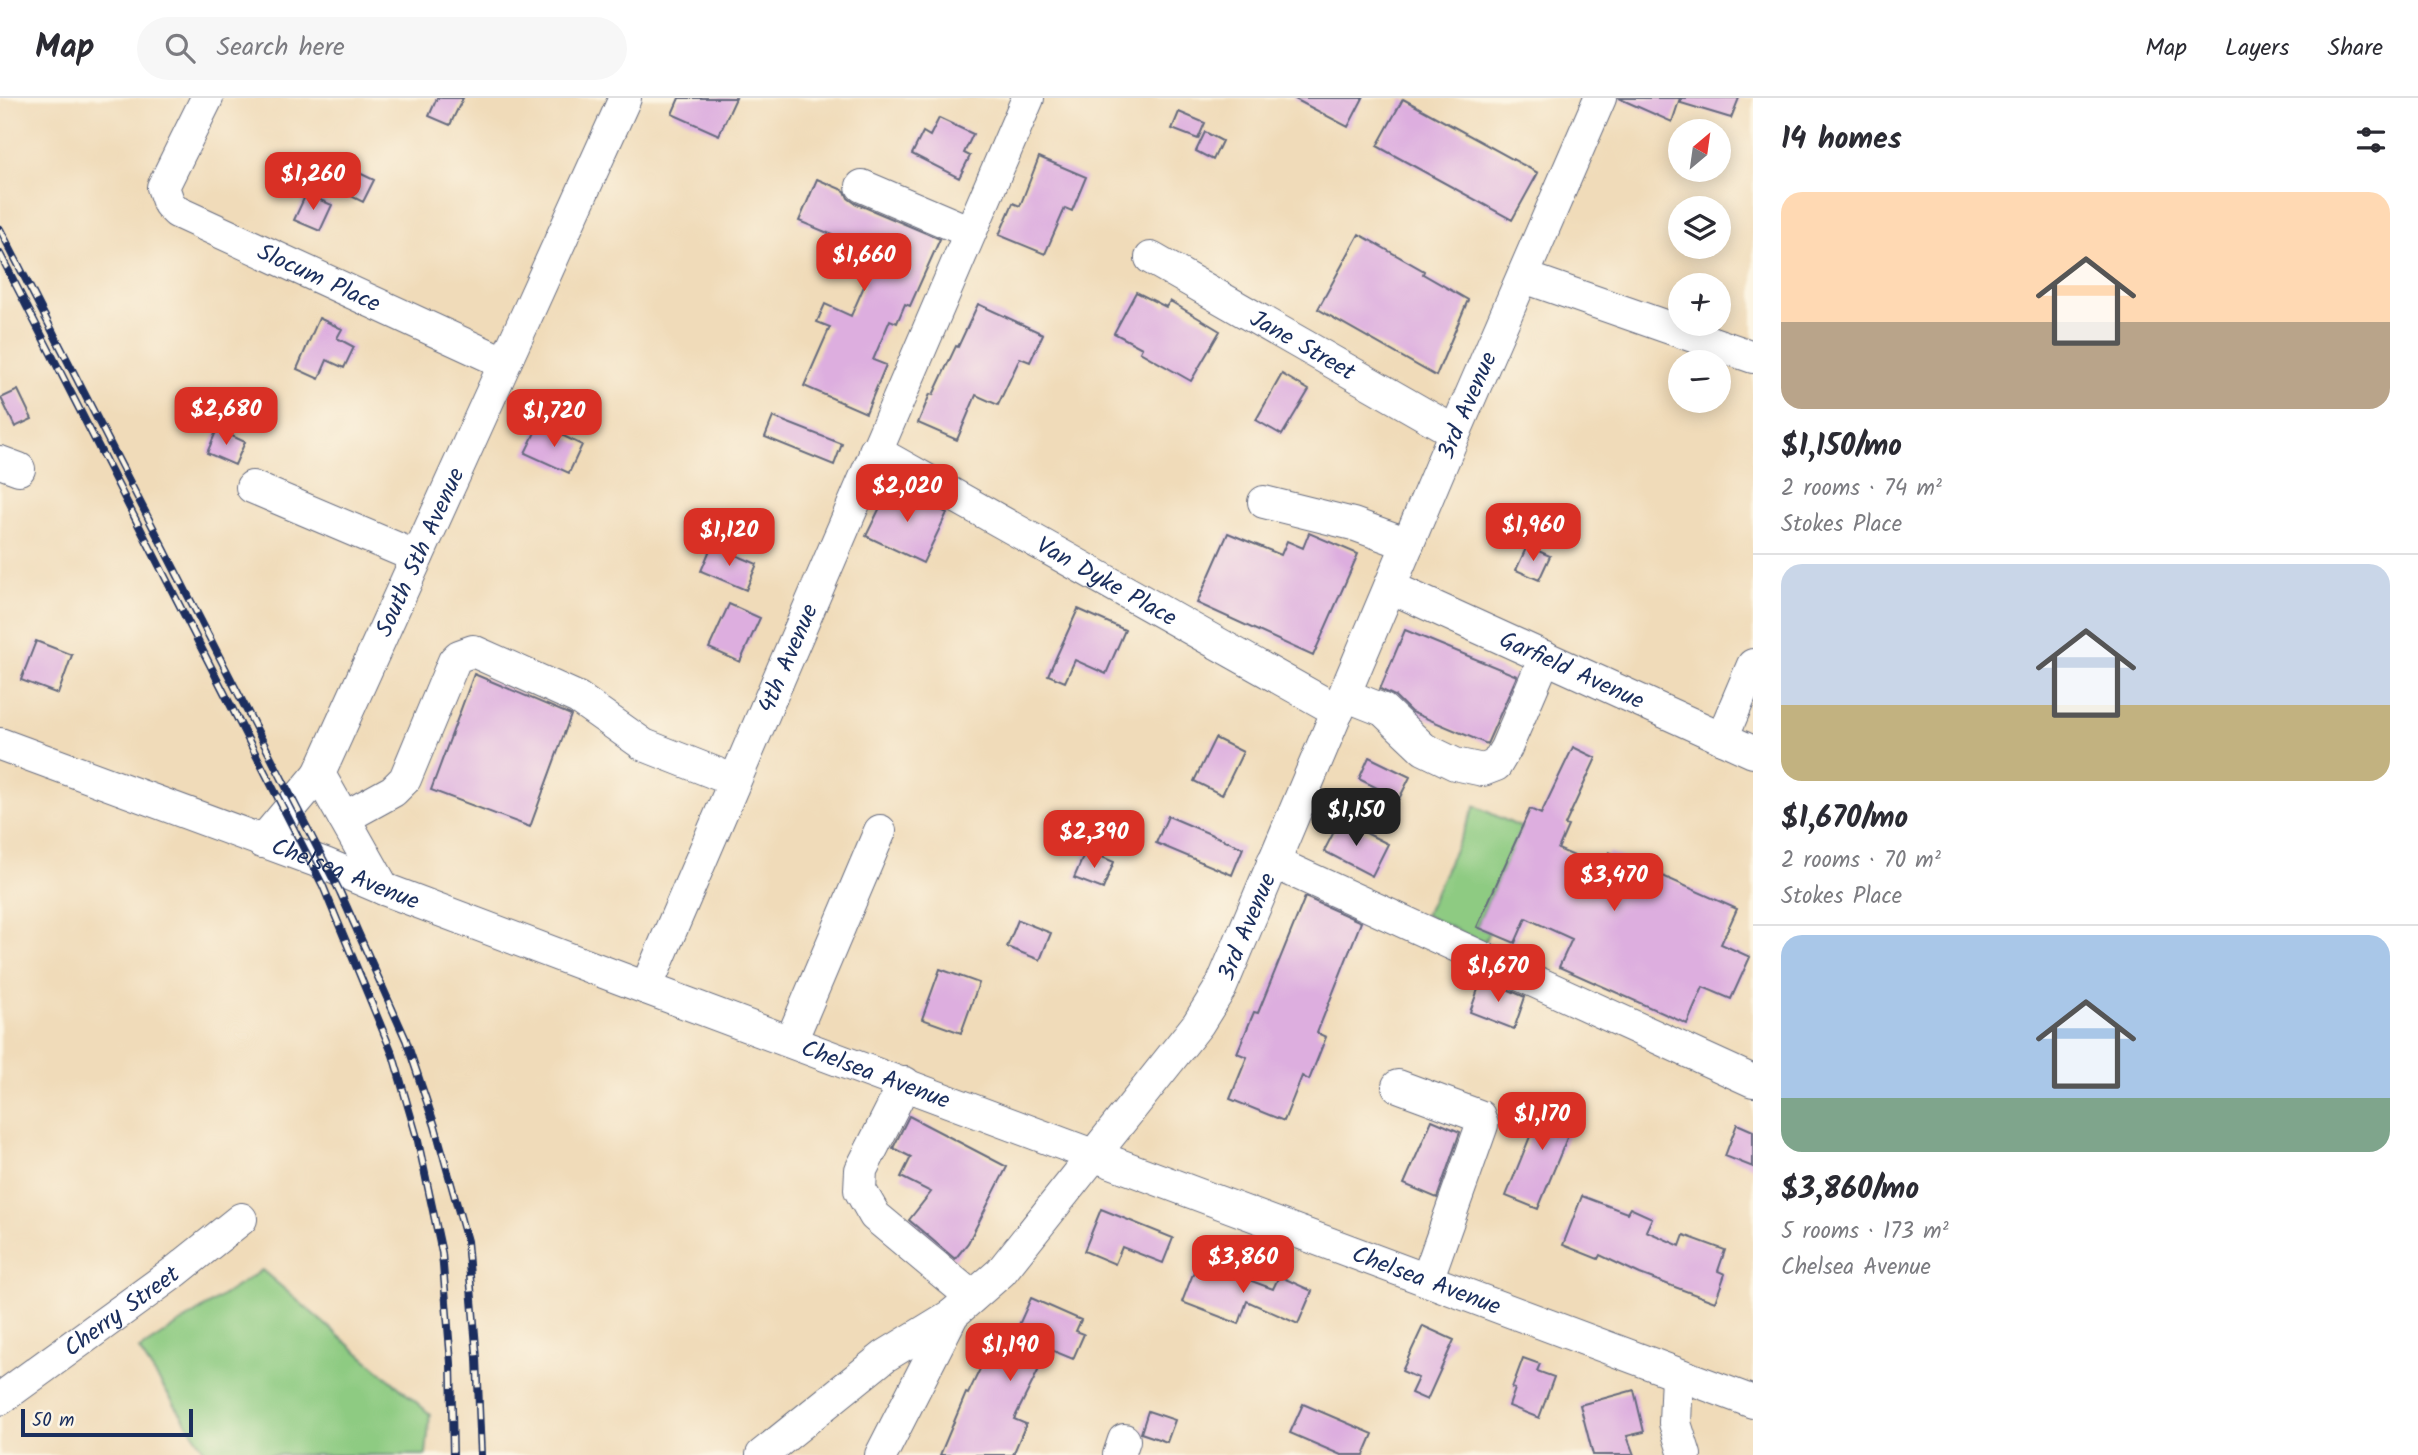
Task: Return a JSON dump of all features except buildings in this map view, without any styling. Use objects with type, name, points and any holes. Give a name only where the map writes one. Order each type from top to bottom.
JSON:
[{"type":"street","name":"Slocum Place","points":[[207,98],[163,187],[169,204],[177,212],[503,362]]},
{"type":"street","name":"South 5th Avenue","points":[[262,842],[318,774],[625,98]]},
{"type":"street","name":"4th Avenue","points":[[646,988],[1028,98]]},
{"type":"street","name":"3rd Avenue","points":[[881,1455],[962,1306],[1001,1272],[1198,1024],[1221,987],[1455,432],[1600,98]]},
{"type":"street","points":[[862,186],[970,232]]},
{"type":"street","name":"Jane Street","points":[[1151,258],[1455,432]]},
{"type":"street","points":[[1524,277],[1753,357]]},
{"type":"street","name":"Van Dyke Place","points":[[875,451],[1341,703],[1383,710],[1424,749],[1455,764],[1483,770],[1496,765],[1545,657]]},
{"type":"street","points":[[252,487],[417,557]]},
{"type":"street","points":[[1264,502],[1353,524],[1408,544]]},
{"type":"street","name":"Garfield Avenue","points":[[1390,587],[1753,752]]},
{"type":"street","points":[[344,818],[368,806],[401,783],[454,661],[473,651],[578,698],[644,745],[733,780]]},
{"type":"street","points":[[1722,738],[1753,665]]},
{"type":"street","name":"Chelsea Avenue","points":[[0,744],[1753,1402]]},
{"type":"street","points":[[318,774],[384,889]]},
{"type":"street","points":[[791,1041],[880,831]]},
{"type":"street","points":[[1273,862],[1753,1081]]},
{"type":"street","points":[[762,1455],[885,1356],[962,1306],[875,1216],[860,1190],[861,1170],[905,1083]]},
{"type":"street","points":[[1398,1086],[1482,1119],[1427,1280]]},
{"type":"street","name":"Cherry Street","points":[[0,1399],[176,1271],[241,1219]]},
{"type":"street","points":[[1677,1375],[1675,1423],[1685,1455]]},
{"type":"green space","points":[[1475,806],[1522,828],[1477,926],[1489,932],[1484,943],[1425,915]]},
{"type":"green space","points":[[262,1270],[430,1414],[426,1455],[208,1455],[139,1350]]},
{"type":"railway","points":[[0,229],[340,892],[406,1040],[435,1126],[467,1241],[477,1358],[481,1455]]},
{"type":"railway","points":[[0,254],[323,886],[393,1055],[418,1141],[442,1253],[451,1363],[453,1455]]}]
